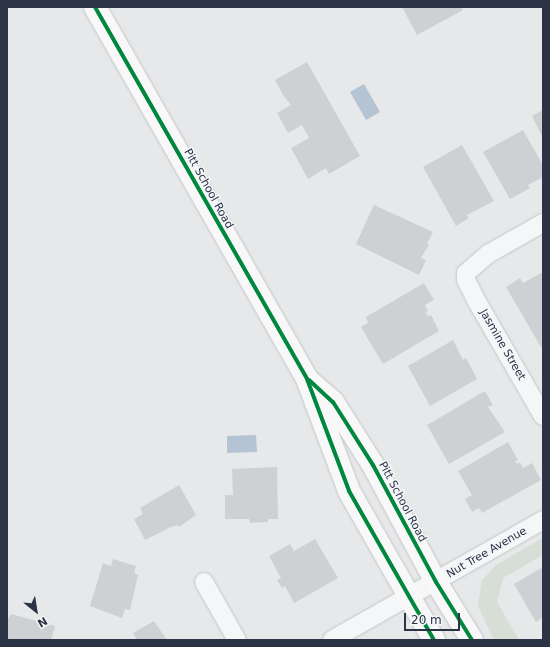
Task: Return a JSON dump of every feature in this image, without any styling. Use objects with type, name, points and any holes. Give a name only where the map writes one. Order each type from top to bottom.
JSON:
[{"type":"street","name":"Pitt School Road","points":[[95,7],[307,379],[349,491],[434,640]]},
{"type":"street","name":"Jasmine Street","points":[[543,223],[488,254],[466,273],[466,280],[476,300],[543,416]]},
{"type":"street","name":"Pitt School Road","points":[[307,379],[337,408],[373,465],[436,582],[472,640]]},
{"type":"street","name":"Nut Tree Avenue","points":[[332,640],[543,520]]},
{"type":"street","points":[[204,582],[237,640]]},
{"type":"shaded area","points":[[543,538],[543,555],[503,578],[497,602],[519,640],[494,640],[478,606],[482,580],[496,565]]},
{"type":"water","points":[[364,84],[380,112],[366,120],[350,92]]},
{"type":"water","points":[[256,435],[257,452],[227,453],[227,436]]},
{"type":"building","points":[[402,7],[461,7],[463,10],[417,35]]},
{"type":"building","points":[[307,62],[360,156],[329,174],[326,168],[308,179],[291,148],[309,138],[302,125],[288,133],[277,113],[291,105],[283,95],[275,80]]},
{"type":"building","points":[[543,110],[543,138],[532,116]]},
{"type":"building","points":[[523,130],[543,165],[543,177],[528,185],[530,188],[510,199],[483,152]]},
{"type":"building","points":[[462,145],[494,201],[467,215],[469,218],[456,226],[423,167]]},
{"type":"building","points":[[374,205],[433,232],[427,244],[429,245],[421,258],[426,260],[419,275],[356,244]]},
{"type":"building","points":[[543,272],[543,346],[541,347],[506,287],[520,278],[523,283]]},
{"type":"building","points":[[424,283],[434,300],[425,305],[428,311],[425,312],[428,316],[431,315],[439,331],[383,364],[361,327],[368,323],[366,317]]},
{"type":"building","points":[[453,340],[463,360],[466,358],[477,379],[430,406],[408,366]]},
{"type":"building","points":[[485,391],[493,405],[488,407],[505,432],[449,464],[427,425]]},
{"type":"building","points":[[508,442],[518,460],[515,461],[517,464],[520,462],[523,468],[532,463],[541,480],[482,513],[479,508],[472,512],[465,499],[472,495],[458,471]]},
{"type":"building","points":[[277,467],[278,519],[268,519],[268,522],[250,523],[249,519],[225,519],[225,495],[233,495],[232,469]]},
{"type":"building","points":[[179,485],[196,515],[179,527],[178,525],[171,527],[145,540],[134,519],[143,514],[140,508]]},
{"type":"building","points":[[315,539],[338,578],[294,603],[285,586],[282,588],[277,580],[281,578],[269,556],[290,544],[294,551]]},
{"type":"building","points":[[113,559],[136,566],[134,573],[138,575],[130,610],[125,609],[122,618],[90,606],[103,563],[111,566]]},
{"type":"building","points":[[543,567],[543,617],[536,622],[514,584]]},
{"type":"building","points":[[11,614],[55,626],[51,640],[7,640],[7,621]]},
{"type":"building","points":[[154,621],[167,640],[137,640],[133,633]]},
{"type":"cycle path","points":[[95,7],[307,379],[349,491],[434,640]]},
{"type":"cycle path","points":[[309,380],[333,402],[373,465],[436,582],[472,640]]}]
